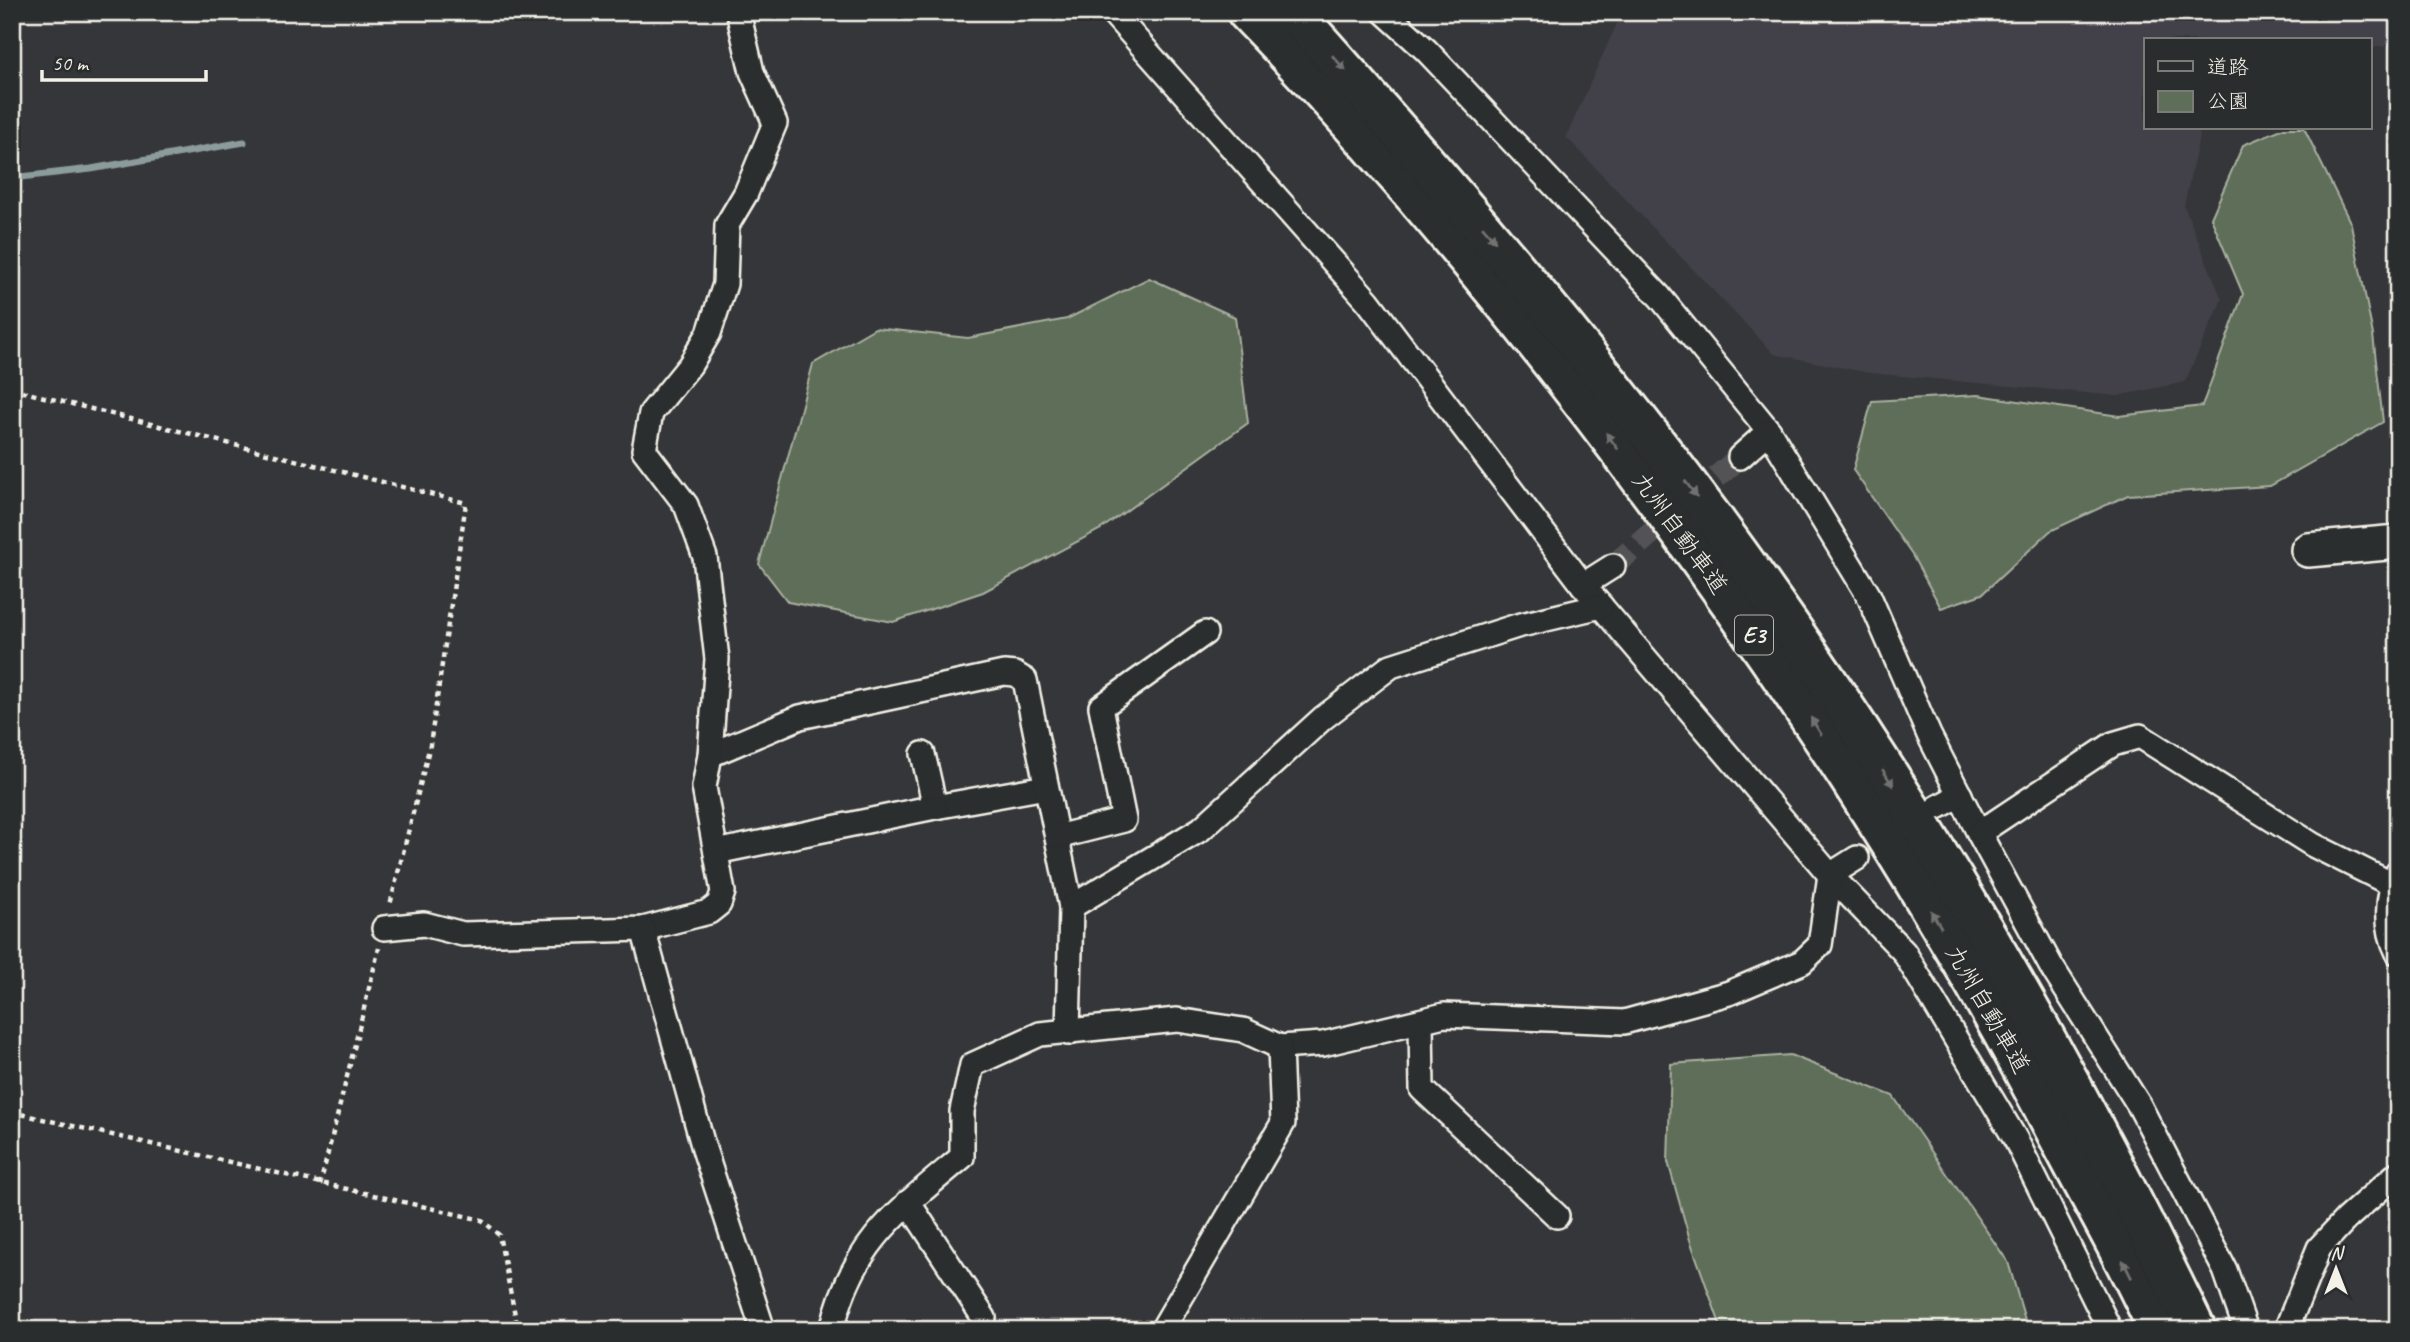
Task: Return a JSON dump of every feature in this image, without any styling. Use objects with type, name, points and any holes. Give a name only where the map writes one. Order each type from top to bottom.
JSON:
[{"type":"highway","name":"九州自動車道","points":[[1247,12],[1459,250],[1563,377],[1794,691],[1902,861],[2004,1032],[2158,1330]]},
{"type":"highway","name":"九州自動車道","points":[[1293,12],[1495,240],[1617,391],[1711,516],[1821,673],[1932,847],[2034,1018],[2164,1262],[2196,1330]]},
{"type":"street","points":[[384,928],[424,924],[463,934],[643,929],[709,912],[719,904],[723,892],[704,787],[710,755],[717,659],[705,556],[686,505],[644,450],[651,413],[690,365],[709,334],[725,284],[727,225],[746,193],[775,123],[752,72],[738,12]]},
{"type":"street","points":[[1112,12],[1368,301],[1583,585],[1830,875],[1904,952],[2016,1140],[2110,1330]]},
{"type":"street","points":[[1384,12],[1426,50],[1660,297],[1769,430],[1869,596],[1929,734],[2051,966],[2139,1105],[2225,1270],[2246,1330]]},
{"type":"street","points":[[1740,457],[1769,430]]},
{"type":"street","points":[[2308,550],[2398,542]]},
{"type":"street","points":[[1583,585],[1613,566]]},
{"type":"street","points":[[1071,907],[1201,829],[1323,718],[1391,666],[1517,626],[1601,606]]},
{"type":"street","points":[[1057,837],[1124,820],[1101,707],[1205,633]]},
{"type":"street","points":[[710,755],[800,717],[1004,673],[1025,680],[1071,907],[1068,1033]]},
{"type":"street","points":[[1979,833],[2113,744],[2140,736],[2313,845],[2395,878],[2388,923],[2398,953]]},
{"type":"street","points":[[923,754],[934,807]]},
{"type":"street","points":[[716,852],[1046,787]]},
{"type":"street","points":[[1938,807],[1960,794]]},
{"type":"street","points":[[832,1330],[850,1271],[888,1220],[962,1157],[962,1111],[972,1065],[1040,1034],[1177,1020],[1243,1030],[1280,1046],[1323,1044],[1444,1015],[1624,1022],[1729,993],[1802,962],[1820,945],[1830,875],[1857,858]]},
{"type":"street","points":[[643,929],[704,1149],[763,1330]]},
{"type":"street","points":[[1421,1021],[1422,1089],[1557,1216]]},
{"type":"street","points":[[1162,1330],[1283,1123],[1280,1046]]},
{"type":"street","points":[[2286,1330],[2319,1248],[2346,1219],[2398,1173]]},
{"type":"street","points":[[908,1202],[984,1318]]},
{"type":"path","points":[[12,389],[466,503],[430,746],[320,1185]]},
{"type":"path","points":[[12,1112],[320,1185],[482,1220],[499,1235],[518,1330]]},
{"type":"shaded area","points":[[1622,12],[2398,12],[2398,45],[2372,48],[2372,38],[2144,38],[2144,130],[2201,130],[2184,206],[2222,299],[2185,382],[2118,396],[1869,373],[1774,354],[1566,137]]},
{"type":"green space","points":[[2279,130],[2305,130],[2351,224],[2373,335],[2383,422],[2270,486],[2128,495],[2050,531],[1982,594],[1941,608],[1912,555],[1853,470],[1872,401],[1978,395],[2119,416],[2202,406],[2243,294],[2211,218],[2243,145]]},
{"type":"green space","points":[[1149,278],[1235,317],[1248,423],[1101,529],[983,592],[893,622],[788,602],[759,564],[813,364],[875,328],[968,338],[1067,319]]},
{"type":"green space","points":[[1790,1055],[1893,1096],[2008,1262],[2028,1330],[1722,1330],[1690,1240],[1668,1162],[1671,1064]]},
{"type":"waterway","points":[[12,178],[91,169],[244,142]]},
{"type":"tunnel","points":[[1613,566],[1740,457]]}]
